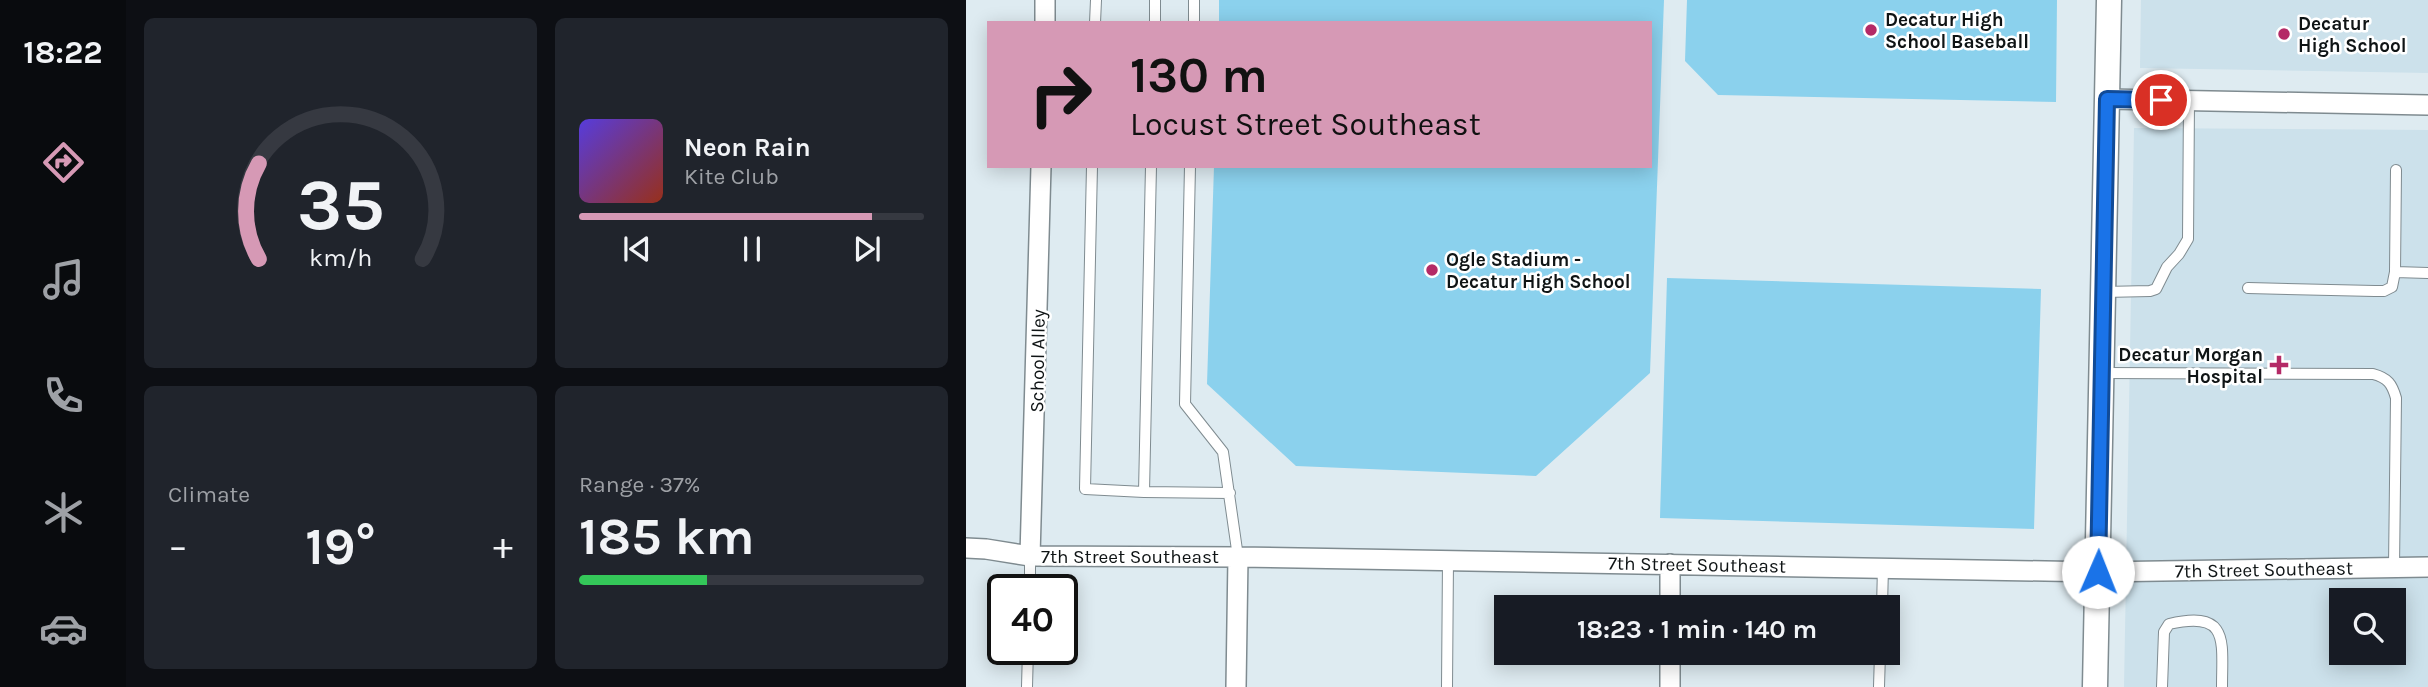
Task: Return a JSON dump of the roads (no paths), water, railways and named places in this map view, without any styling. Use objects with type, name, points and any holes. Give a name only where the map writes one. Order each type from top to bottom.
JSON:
[{"type":"street","points":[[1045,0],[1045,21]]},
{"type":"street","points":[[2095,687],[2109,0]]},
{"type":"street","points":[[2107,99],[2428,105]]},
{"type":"street","name":"School Alley","points":[[1030,556],[1041,168]]},
{"type":"street","name":"7th Street Southeast","points":[[966,548],[1030,556],[1448,560],[2098,572],[2428,567]]},
{"type":"street","points":[[1237,687],[1238,557]]},
{"type":"street","points":[[1670,564],[1670,595]]},
{"type":"street","points":[[1670,665],[1670,687]]},
{"type":"lane","points":[[1095,21],[1096,0]]},
{"type":"lane","points":[[1155,0],[1155,21]]},
{"type":"lane","points":[[1194,0],[1194,21]]},
{"type":"lane","points":[[2103,292],[2150,292],[2156,289],[2167,267],[2188,239],[2189,100]]},
{"type":"lane","points":[[1092,168],[1085,489],[1230,493]]},
{"type":"lane","points":[[1144,492],[1152,168]]},
{"type":"lane","points":[[1190,168],[1185,404],[1223,452],[1238,557]]},
{"type":"lane","points":[[2248,288],[2384,291],[2392,287],[2395,272],[2396,170]]},
{"type":"lane","points":[[2395,272],[2428,273]]},
{"type":"lane","points":[[2102,373],[2374,374],[2385,377],[2396,398],[2394,567]]},
{"type":"lane","points":[[1030,556],[1030,574]]},
{"type":"lane","points":[[1447,687],[1448,560]]},
{"type":"lane","points":[[1882,595],[1883,567]]},
{"type":"lane","points":[[2162,687],[2164,632],[2169,624],[2191,620],[2217,628],[2222,639],[2222,687]]},
{"type":"lane","points":[[1027,687],[1028,665]]},
{"type":"lane","points":[[1879,687],[1880,665]]},
{"type":"place","name":"Decatur High School Baseball","points":[[1871,30]]},
{"type":"place","name":"Decatur High School","points":[[2284,34]]},
{"type":"place","name":"Ogle Stadium - Decatur High School","points":[[1432,270]]},
{"type":"place","name":"Decatur Morgan Hospital","points":[[2279,365]]}]
